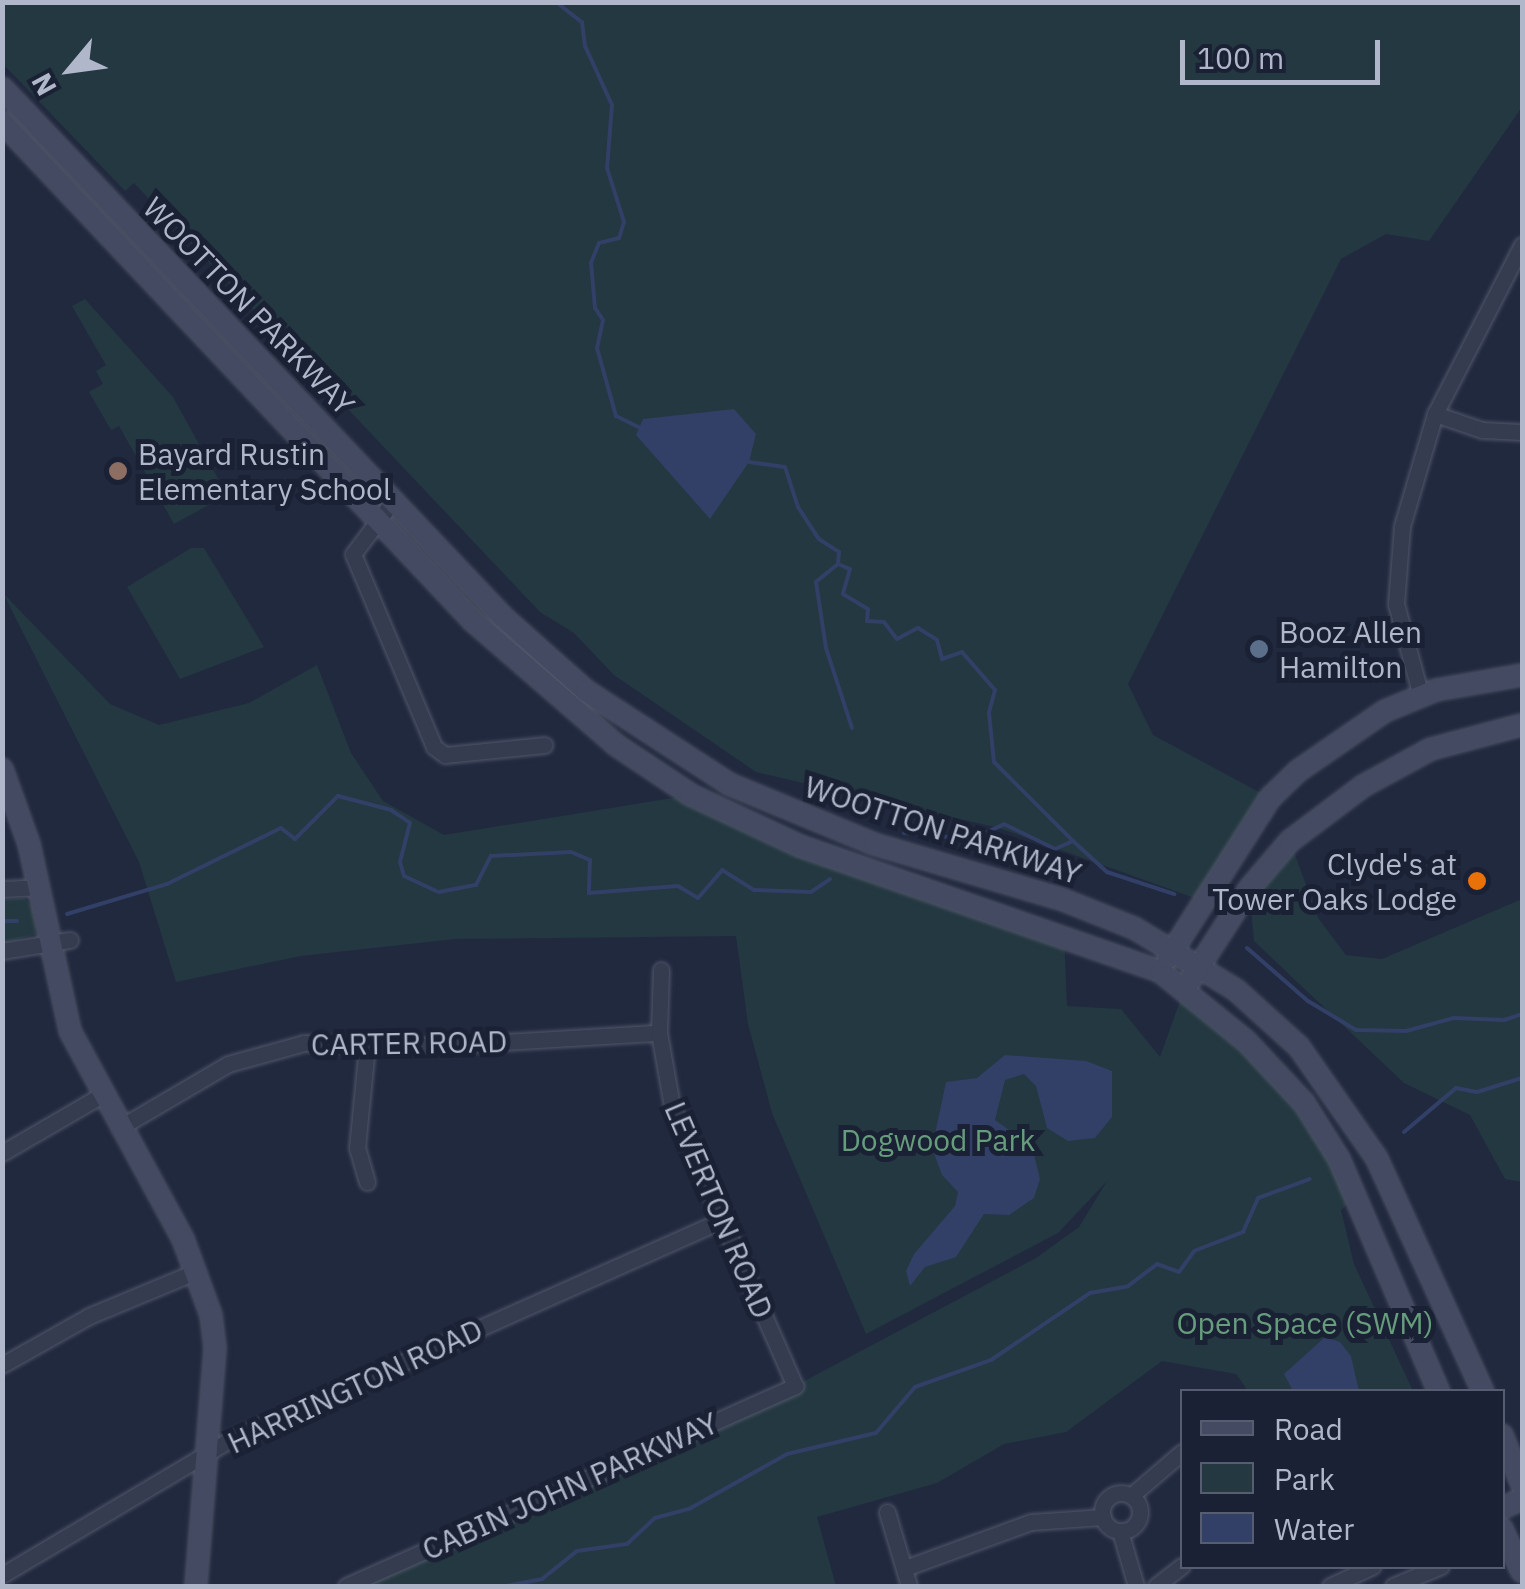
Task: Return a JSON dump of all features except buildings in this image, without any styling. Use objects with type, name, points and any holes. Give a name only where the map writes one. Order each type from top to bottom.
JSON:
[{"type":"main road","name":"WOOTTON PARKWAY","points":[[2,88],[503,617],[586,691],[729,784],[874,844],[1061,900],[1200,963],[1299,1048],[1334,1090],[1377,1159],[1482,1389]]},
{"type":"main road","name":"WOOTTON PARKWAY","points":[[2,122],[544,687],[691,796],[800,846],[1161,972],[1246,1041],[1304,1103],[1371,1224],[1438,1389]]},
{"type":"main road","points":[[1161,972],[1270,798],[1351,730],[1421,696],[1522,675]]},
{"type":"main road","points":[[1184,990],[1290,841],[1363,786],[1448,742],[1522,725]]},
{"type":"main road","points":[[2,770],[19,804],[70,1031],[100,1096],[197,1272],[215,1349],[196,1586]]},
{"type":"main road","points":[[1505,1441],[1522,1485]]},
{"type":"main road","points":[[1508,1532],[1522,1575]]},
{"type":"street","points":[[1421,696],[1408,662],[1394,574],[1414,476],[1435,414],[1522,245]]},
{"type":"street","points":[[1435,414],[1482,430],[1522,432]]},
{"type":"street","points":[[393,501],[376,516],[354,554],[434,747],[445,755],[545,744]]},
{"type":"street","points":[[2,889],[37,887]]},
{"type":"street","points":[[2,951],[70,940]]},
{"type":"street","name":"LEVERTON ROAD","points":[[662,970],[659,1033],[672,1106],[794,1386]]},
{"type":"street","name":"CARTER ROAD","points":[[119,1128],[249,1056],[304,1043],[367,1046],[659,1033]]},
{"type":"street","points":[[367,1046],[358,1148],[367,1182]]},
{"type":"street","points":[[2,1153],[100,1096]]},
{"type":"street","name":"HARRINGTON ROAD","points":[[2,1575],[208,1455],[720,1221]]},
{"type":"street","points":[[2,1366],[89,1316],[197,1272]]},
{"type":"street","name":"CABIN JOHN PARKWAY","points":[[346,1586],[794,1386]]},
{"type":"street","points":[[1102,1517],[1109,1497],[1132,1495],[1180,1454]]},
{"type":"street","points":[[1120,1531],[1140,1516],[1132,1495]]},
{"type":"street","points":[[887,1512],[909,1586]]},
{"type":"street","points":[[905,1568],[1031,1522],[1102,1517],[1120,1531],[1136,1586]]},
{"type":"street","points":[[1156,1586],[1180,1568]]},
{"type":"street","points":[[1330,1586],[1367,1569]]},
{"type":"street","points":[[1393,1586],[1433,1569]]},
{"type":"green space","points":[[3,2],[1522,3],[1522,107],[1429,241],[1386,234],[1341,259],[1128,684],[1153,735],[1270,798],[1203,901],[999,828],[756,772],[614,675],[574,633],[540,612],[134,183],[125,191],[3,64]]},
{"type":"green space","points":[[85,299],[173,397],[227,495],[174,524],[119,426],[111,430],[89,392],[103,384],[96,371],[106,365],[72,306]]},
{"type":"green space","points":[[191,548],[204,548],[264,647],[180,679],[127,587]]},
{"type":"green space","points":[[3,593],[110,704],[159,725],[249,703],[317,665],[351,753],[383,801],[444,835],[691,795],[1064,936],[1067,1006],[1121,1009],[1160,1057],[1184,990],[1304,1103],[1357,1196],[1341,1210],[1354,1264],[1412,1389],[1247,1389],[1236,1374],[1162,1361],[1066,1432],[1004,1444],[937,1483],[817,1517],[836,1586],[346,1586],[795,1386],[1036,1258],[1079,1227],[1107,1181],[1058,1233],[866,1334],[772,1113],[748,1024],[736,936],[455,939],[301,956],[176,982],[139,862]]},
{"type":"green space","points":[[1290,841],[1318,918],[1346,955],[1382,959],[1522,899],[1522,1182],[1505,1179],[1470,1115],[1404,1083],[1254,941],[1249,889]]},
{"type":"green space","points":[[24,898],[33,907],[36,934],[3,944],[2,899]]},
{"type":"water","points":[[734,409],[756,434],[749,462],[710,519],[636,435],[643,419]]},
{"type":"water","points":[[1005,1055],[1086,1061],[1112,1071],[1112,1117],[1095,1138],[1068,1141],[1047,1128],[1036,1086],[1024,1074],[1005,1080],[995,1120],[1032,1146],[1040,1179],[1034,1198],[1009,1215],[984,1214],[956,1257],[925,1267],[910,1286],[906,1271],[914,1254],[955,1206],[958,1192],[942,1175],[932,1148],[946,1082],[977,1078]]},
{"type":"water","points":[[1325,1337],[1340,1342],[1351,1356],[1359,1389],[1292,1389],[1284,1374]]},
{"type":"waterway","points":[[556,2],[582,22],[585,46],[612,105],[607,168],[624,222],[619,238],[599,243],[591,263],[595,308],[603,320],[597,348],[616,416],[639,427]]},
{"type":"waterway","points":[[749,462],[785,467],[798,507],[819,539],[839,552],[838,564]]},
{"type":"waterway","points":[[838,564],[850,569],[843,594],[868,609],[867,621],[884,622],[897,639],[918,628],[937,640],[942,659],[962,652],[995,690],[989,713],[994,762],[1073,841]]},
{"type":"waterway","points":[[838,564],[816,582],[826,648],[852,728]]},
{"type":"waterway","points":[[67,914],[167,884],[281,828],[295,839],[338,796],[391,810],[410,823],[400,862],[404,876],[439,892],[476,885],[491,856],[571,852],[590,860],[589,893],[678,886],[698,898],[722,870],[754,890],[811,892],[830,879]]},
{"type":"waterway","points":[[904,833],[971,839],[1004,824],[1055,849],[1073,841],[1107,872],[1174,894]]},
{"type":"waterway","points":[[2,921],[17,921]]},
{"type":"waterway","points":[[1247,948],[1308,1001],[1356,1030],[1406,1031],[1454,1018],[1504,1020],[1522,1014]]},
{"type":"waterway","points":[[1404,1132],[1456,1088],[1477,1092],[1522,1078]]},
{"type":"waterway","points":[[506,1586],[542,1579],[577,1551],[627,1544],[655,1518],[689,1509],[787,1454],[876,1433],[915,1387],[991,1360],[1090,1293],[1128,1286],[1157,1264],[1179,1272],[1194,1251],[1243,1232],[1258,1198],[1310,1179]]},
{"type":"place","name":"Bayard Rustin Elementary School","points":[[118,471]]},
{"type":"place","name":"Booz Allen Hamilton","points":[[1259,649]]},
{"type":"place","name":"Clyde's at Tower Oaks Lodge","points":[[1477,881]]},
{"type":"park label","name":"Dogwood Park","points":[[938,1140]]},
{"type":"park label","name":"Open Space (SWM)","points":[[1305,1323]]}]
